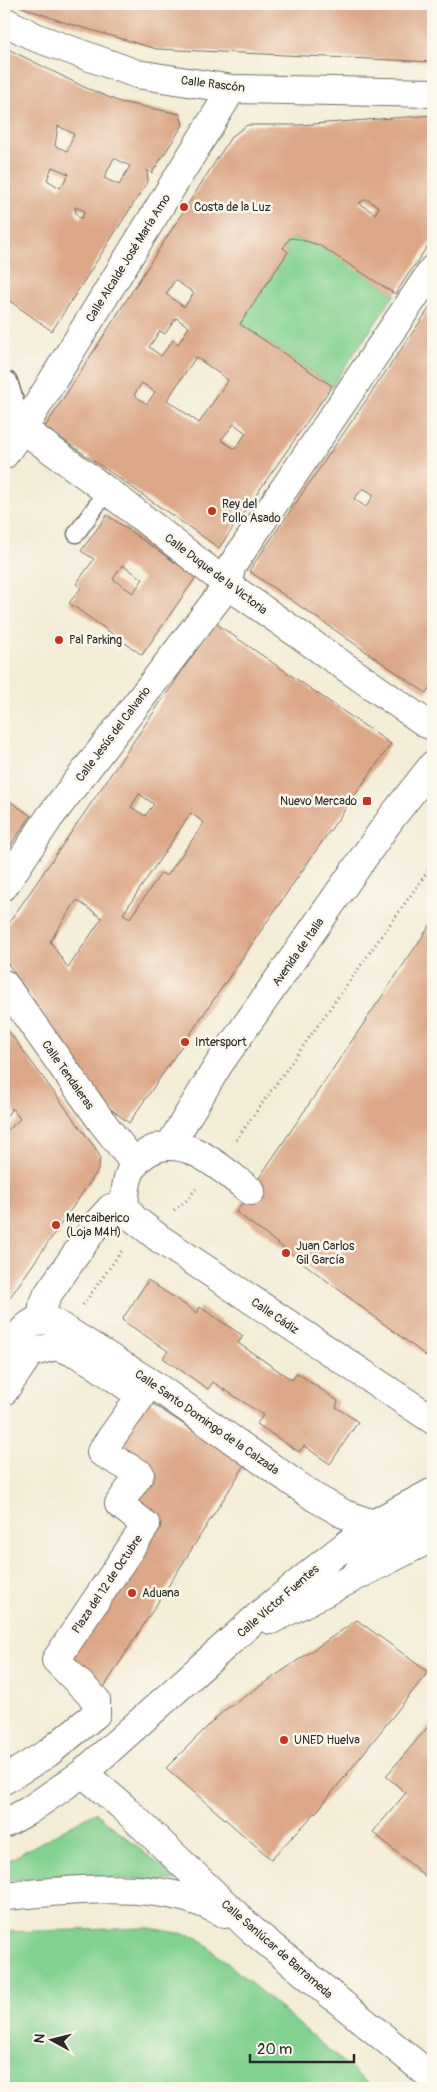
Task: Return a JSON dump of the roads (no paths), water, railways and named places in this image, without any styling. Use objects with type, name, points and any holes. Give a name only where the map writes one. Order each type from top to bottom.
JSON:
[{"type":"street","name":"Calle Rascón","points":[[4,21],[37,38],[138,74],[232,89],[433,93]]},
{"type":"street","name":"Calle Alcalde José María Amo","points":[[4,455],[10,424],[232,89]]},
{"type":"street","points":[[228,585],[231,567],[433,269]]},
{"type":"street","name":"Calle Duque de la Victoria","points":[[10,424],[106,491],[228,585],[427,724],[433,726]]},
{"type":"street","name":"Calle Jesús del Calvario","points":[[4,886],[50,818],[228,585]]},
{"type":"street","name":"Avenida de Italia","points":[[170,1145],[219,1064],[392,817],[433,765]]},
{"type":"street","name":"Calle Tendaleras","points":[[4,984],[102,1122],[135,1164]]},
{"type":"street","points":[[4,1359],[26,1327],[33,1321],[42,1319],[43,1306],[48,1294],[100,1221],[111,1208],[124,1204],[126,1180],[135,1164],[145,1154],[155,1148],[170,1145],[184,1148],[203,1156],[251,1191]]},
{"type":"street","name":"Calle Cádiz","points":[[124,1204],[133,1218],[160,1239],[433,1420]]},
{"type":"street","name":"Calle Santo Domingo de la Calzada","points":[[42,1319],[59,1325],[158,1387],[314,1497],[344,1514],[373,1524]]},
{"type":"street","name":"Plaza del 12 de Octubre","points":[[4,1390],[30,1353],[56,1346],[92,1362],[141,1396],[101,1452],[140,1474],[119,1504],[146,1525],[56,1660],[96,1700],[96,1714],[48,1753],[4,1780]]},
{"type":"street","name":"Calle Víctor Fuentes","points":[[235,1639],[264,1611],[306,1576],[373,1524],[433,1492]]},
{"type":"street","name":"Calle Víctor Fuentes","points":[[355,1576],[362,1563],[378,1548],[401,1533],[433,1519]]},
{"type":"street","name":"Calle Víctor Fuentes","points":[[235,1639],[355,1576],[433,1538]]},
{"type":"street","points":[[4,1824],[28,1812],[83,1773],[235,1639]]},
{"type":"street","name":"Calle Sanlúcar de Barrameda","points":[[83,1773],[123,1807],[252,1930],[433,2078]]},
{"type":"street","points":[[4,1896],[95,1889],[158,1892],[194,1900],[219,1911],[252,1930]]},
{"type":"lane","points":[[9,381],[10,424]]},
{"type":"lane","points":[[76,534],[106,491]]},
{"type":"place","name":"Costa de la Luz","points":[[184,207]]},
{"type":"place","name":"Rey del Pollo Asado","points":[[212,511]]},
{"type":"place","name":"Pal Parking","points":[[59,640]]},
{"type":"place","name":"Nuevo Mercado","points":[[367,801]]},
{"type":"place","name":"Intersport","points":[[185,1042]]},
{"type":"place","name":"Mercaiberico (Loja M4H)","points":[[56,1225]]},
{"type":"place","name":"Juan Carlos Gil García","points":[[286,1253]]},
{"type":"place","name":"Aduana","points":[[132,1593]]},
{"type":"place","name":"UNED Huelva","points":[[284,1740]]}]
